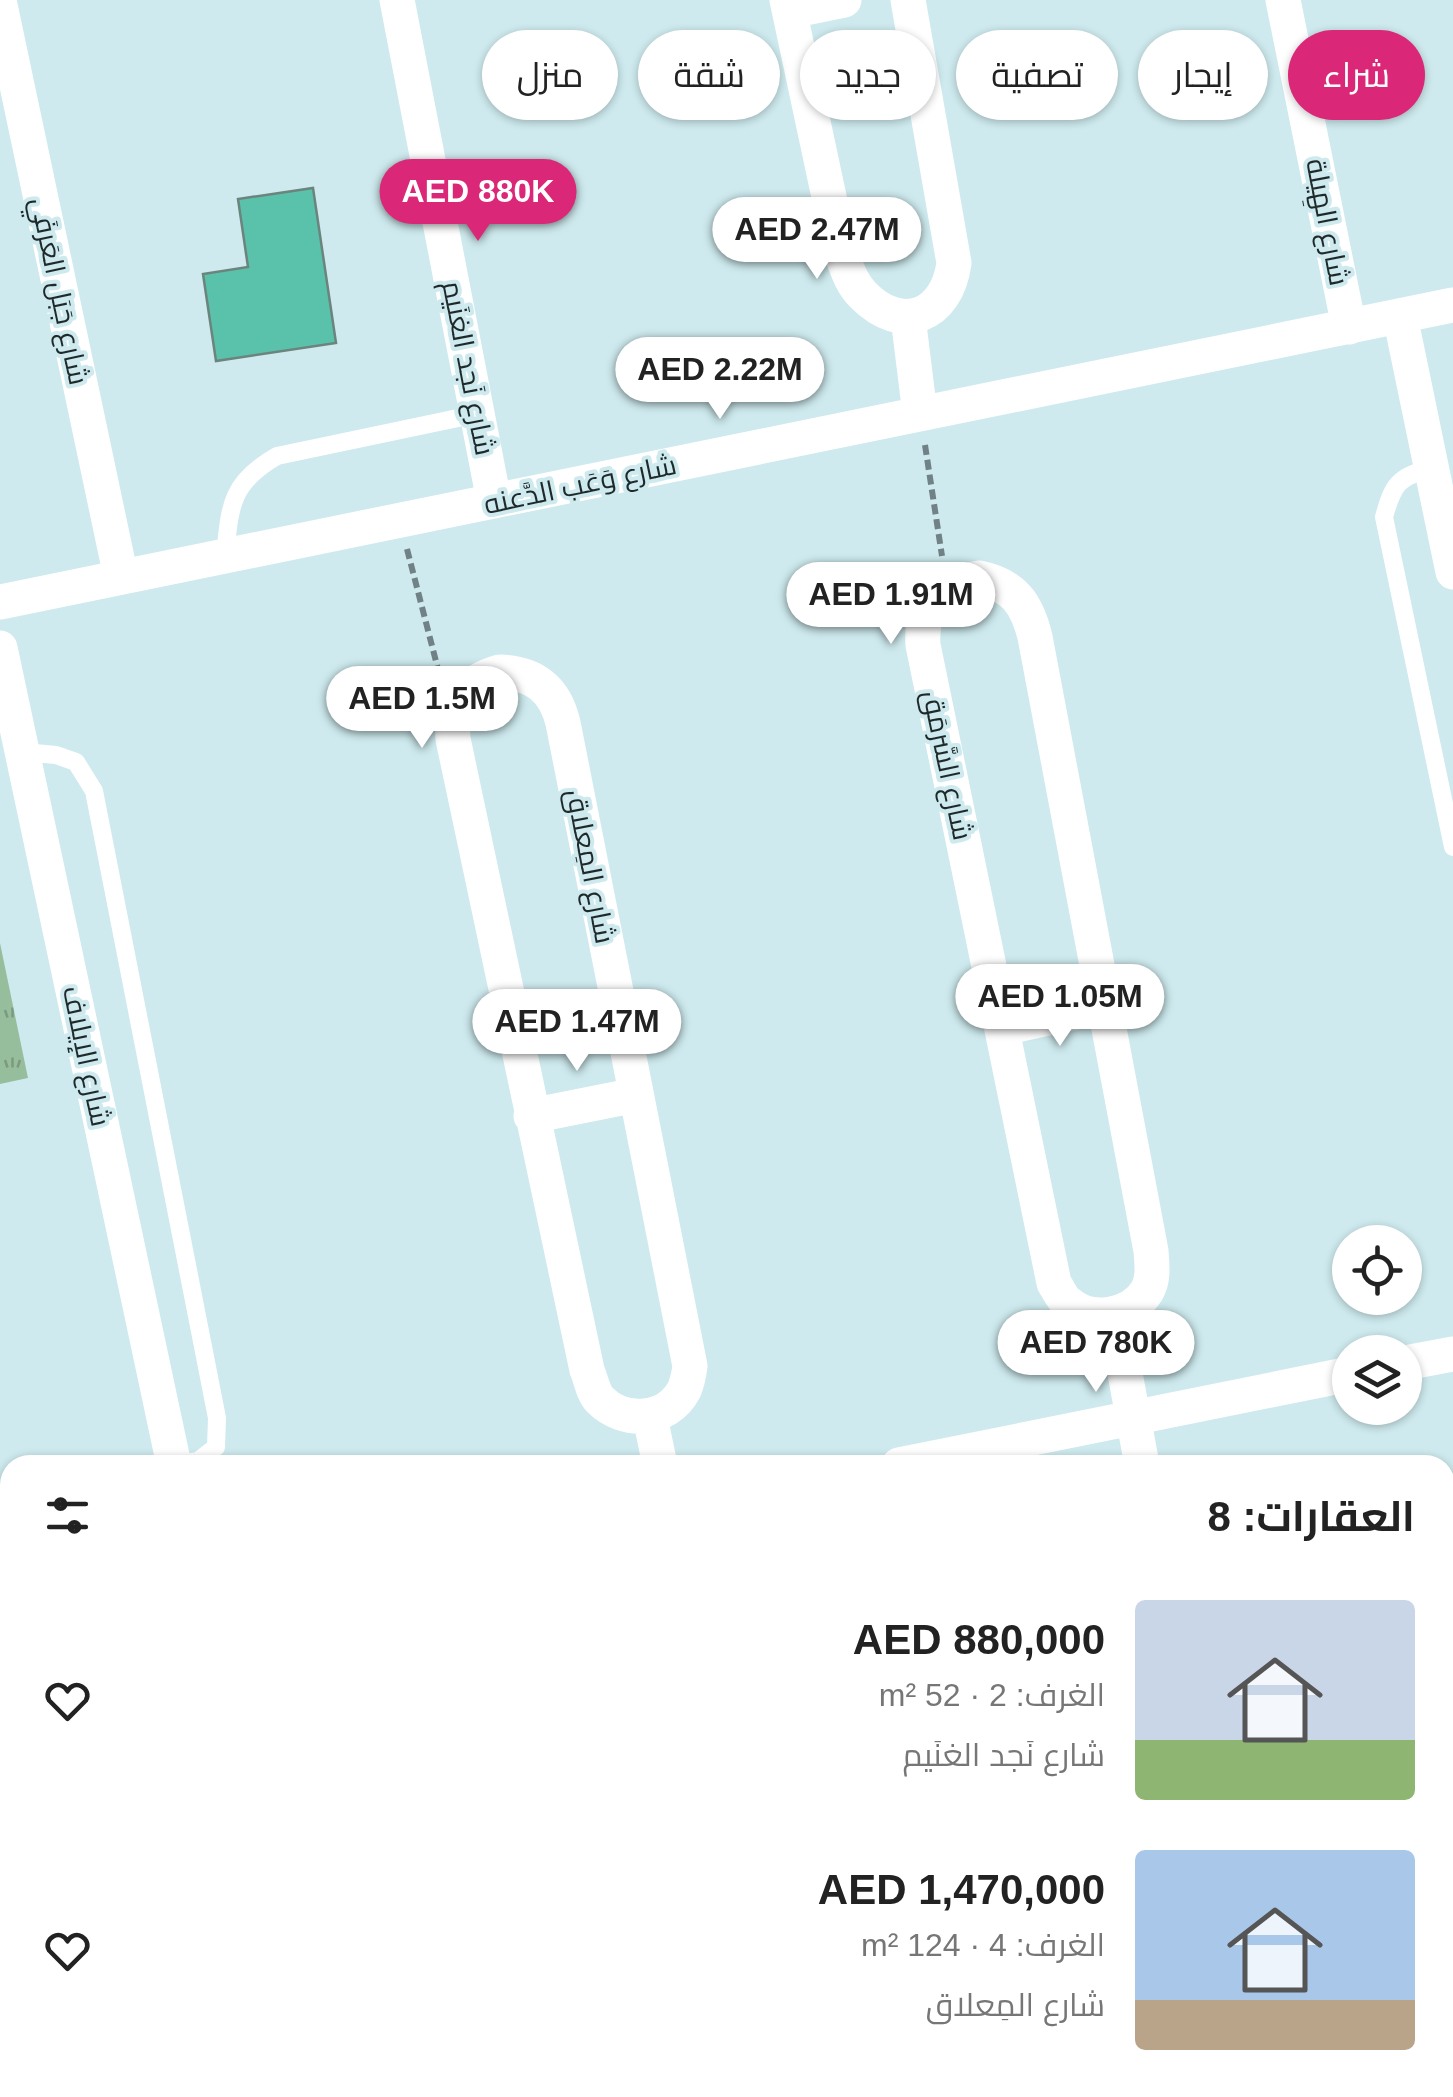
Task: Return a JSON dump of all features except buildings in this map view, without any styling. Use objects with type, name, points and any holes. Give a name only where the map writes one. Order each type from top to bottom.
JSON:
[{"type":"street","name":"شارع نَجد الغنَيم","points":[[397,0],[494,501]]},
{"type":"street","points":[[844,0],[788,6],[850,279],[864,297],[890,314],[908,317],[926,312],[938,303],[951,286],[954,263],[908,0]]},
{"type":"street","name":"شارع الهِيلة","points":[[1283,0],[1349,327]]},
{"type":"street","name":"شارع جَبَل العَرفَي","points":[[0,5],[121,577]]},
{"type":"street","name":"شارع وَعَب الدَّعنه","points":[[0,602],[1453,306]]},
{"type":"street","points":[[1400,316],[1453,572]]},
{"type":"street","points":[[908,317],[920,414]]},
{"type":"street","points":[[946,587],[962,580],[996,581],[1012,590],[1030,618],[1153,1272],[1147,1290],[1133,1306],[1114,1314],[1140,1455]]},
{"type":"street","name":"شارع السَّرمَق","points":[[946,587],[926,613],[923,645],[1054,1283],[1068,1303],[1090,1314],[1114,1314]]},
{"type":"street","name":"شارع الإيلاف","points":[[0,648],[172,1455]]},
{"type":"street","name":"شارع المِعلاق","points":[[452,722],[462,695],[472,684],[500,672],[529,676],[542,684],[559,708],[690,1366],[685,1388],[671,1407],[650,1417]]},
{"type":"street","points":[[452,722],[531,1116],[587,1370],[597,1398],[621,1415],[650,1417],[658,1455]]},
{"type":"street","points":[[1002,1028],[1104,1006]]},
{"type":"street","points":[[531,1116],[636,1095]]},
{"type":"street","points":[[1422,1360],[1453,1354]]},
{"type":"street","points":[[948,1455],[1332,1378]]},
{"type":"lane","points":[[225,556],[230,508],[238,490],[253,470],[277,456],[478,414]]},
{"type":"lane","points":[[1432,468],[1406,475],[1391,493],[1384,518],[1453,848]]},
{"type":"lane","points":[[22,752],[56,755],[76,762],[87,774],[94,791],[217,1418],[216,1448],[206,1455]]},
{"type":"path","points":[[920,414],[946,587]]},
{"type":"path","points":[[399,520],[452,722]]},
{"type":"green space","points":[[0,943],[28,1078],[0,1084]]}]
